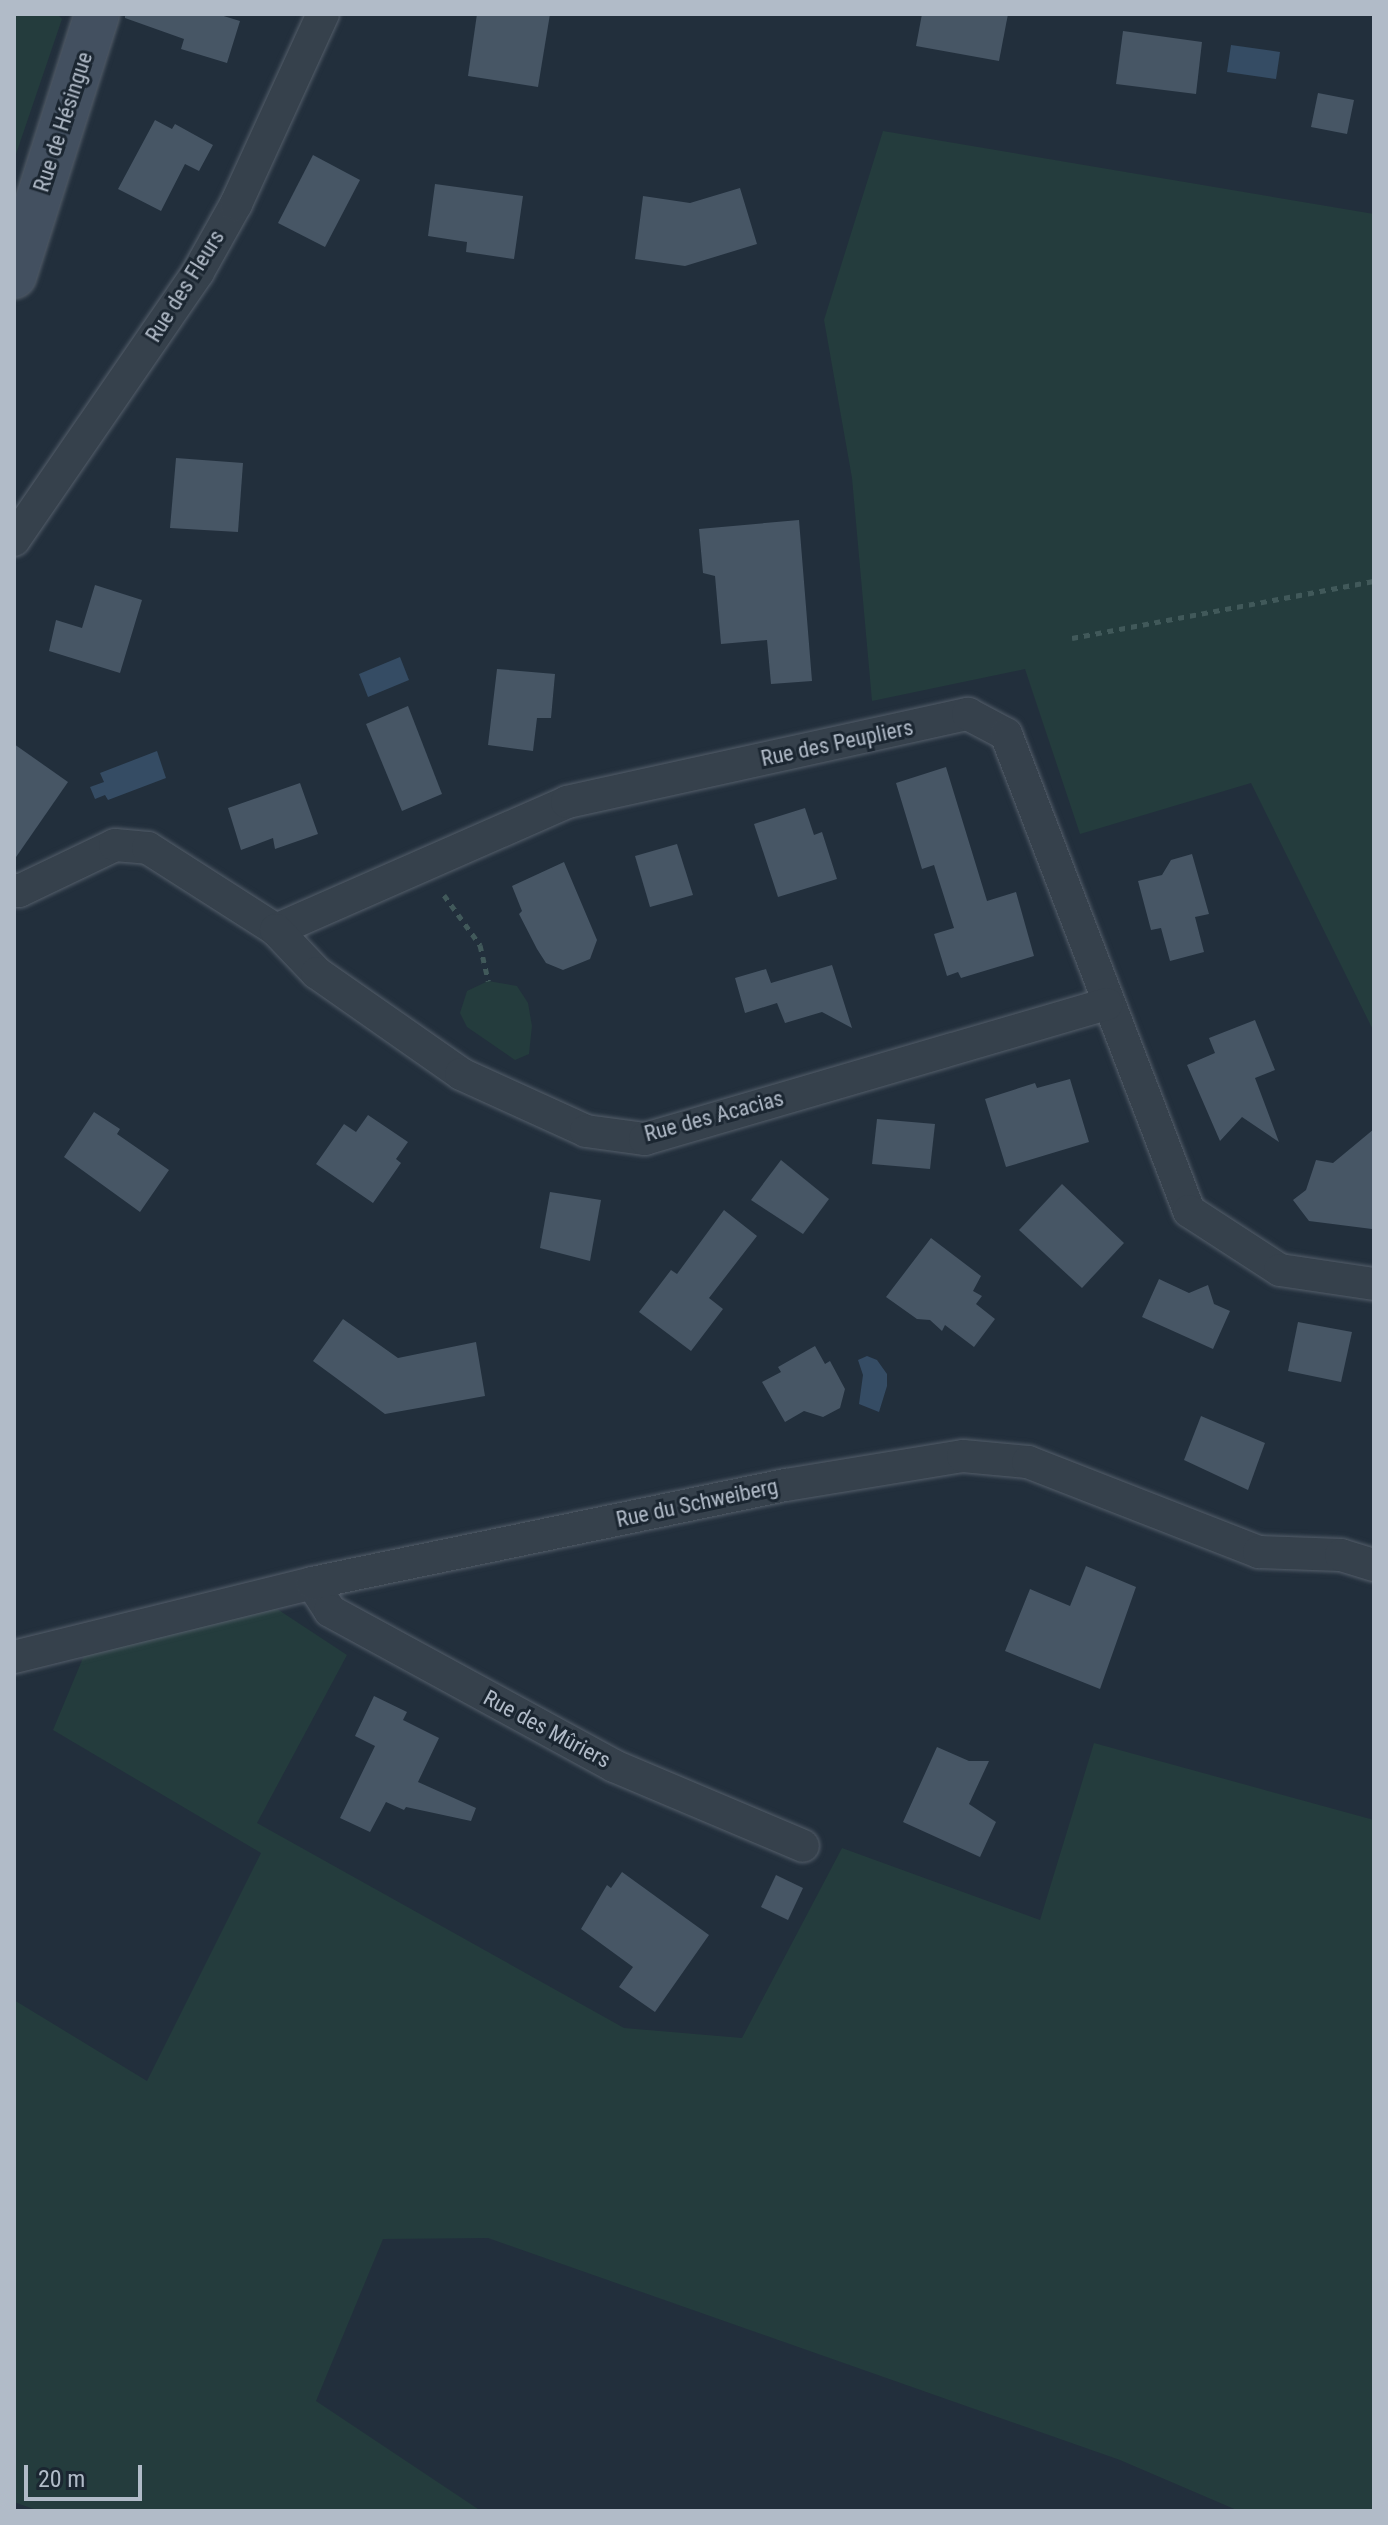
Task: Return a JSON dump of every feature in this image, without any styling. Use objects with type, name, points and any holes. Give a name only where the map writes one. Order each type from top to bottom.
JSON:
[{"type":"street","name":"Rue de Hésingue","points":[[14,276],[97,14]]},
{"type":"street","name":"Rue des Fleurs","points":[[14,540],[198,272],[236,204],[323,14]]},
{"type":"street","name":"Rue des Peupliers","points":[[276,930],[567,802],[968,714],[1006,734],[1107,1004],[1189,1211],[1280,1270],[1374,1284]]},
{"type":"street","points":[[14,890],[19,891],[115,845],[148,848],[276,930]]},
{"type":"street","name":"Rue des Acacias","points":[[276,930],[317,973],[461,1074],[586,1131],[645,1139],[1107,1004]]},
{"type":"street","name":"Rue du Schweiberg","points":[[14,1657],[312,1583],[786,1485],[963,1456],[1028,1462],[1259,1552],[1341,1555],[1374,1565]]},
{"type":"street","name":"Rue des Mûriers","points":[[312,1583],[330,1611],[614,1766],[803,1846]]},
{"type":"path","points":[[1072,638],[1374,581]]},
{"type":"path","points":[[422,865],[480,945],[488,981]]},
{"type":"green space","points":[[14,14],[57,14],[62,19],[14,160]]},
{"type":"green space","points":[[883,131],[1374,214],[1374,1032],[1251,783],[1080,834],[1025,669],[872,701],[852,478],[824,320]]},
{"type":"green space","points":[[488,981],[517,986],[528,1003],[532,1026],[529,1054],[515,1060],[467,1027],[460,1013],[467,991]]},
{"type":"green space","points":[[265,1601],[347,1655],[257,1823],[624,2028],[742,2038],[842,1848],[1040,1920],[1094,1743],[1374,1820],[1374,2511],[1239,2511],[1120,2460],[488,2238],[383,2239],[316,2401],[481,2511],[39,2511],[14,2502],[14,2000],[147,2081],[261,1853],[53,1730],[85,1653]]},
{"type":"water","points":[[1231,45],[1280,52],[1276,79],[1227,72]]},
{"type":"water","points":[[400,657],[409,680],[368,697],[359,674]]},
{"type":"water","points":[[157,751],[166,778],[108,800],[105,795],[95,799],[90,787],[104,782],[100,773]]},
{"type":"water","points":[[867,1356],[877,1360],[887,1374],[887,1386],[879,1412],[859,1404],[863,1375],[858,1360]]},
{"type":"building","points":[[125,14],[217,14],[240,21],[227,63],[181,49],[184,39],[125,18]]},
{"type":"building","points":[[477,14],[550,14],[538,87],[468,76]]},
{"type":"building","points":[[922,14],[1008,14],[999,61],[916,46]]},
{"type":"building","points":[[1123,31],[1202,42],[1196,94],[1116,84]]},
{"type":"building","points":[[1318,93],[1354,100],[1347,134],[1311,127]]},
{"type":"building","points":[[155,120],[172,129],[175,124],[213,145],[199,171],[185,164],[161,211],[118,189]]},
{"type":"building","points":[[313,155],[360,180],[325,247],[278,223]]},
{"type":"building","points":[[435,184],[523,196],[514,259],[466,252],[467,242],[428,236]]},
{"type":"building","points":[[740,188],[757,244],[685,266],[635,259],[643,196],[690,203]]},
{"type":"building","points":[[176,458],[243,463],[238,532],[170,528]]},
{"type":"building","points":[[799,520],[812,681],[771,684],[767,640],[721,644],[715,576],[703,573],[699,529]]},
{"type":"building","points":[[95,585],[142,600],[120,673],[49,651],[56,620],[82,628]]},
{"type":"building","points":[[497,669],[555,674],[551,718],[537,718],[533,751],[488,745]]},
{"type":"building","points":[[408,706],[442,794],[402,811],[366,724]]},
{"type":"building","points":[[14,744],[68,782],[14,860]]},
{"type":"building","points":[[946,767],[987,901],[1016,892],[1034,956],[961,978],[958,972],[947,976],[934,934],[954,928],[934,865],[922,869],[896,783]]},
{"type":"building","points":[[300,783],[318,834],[275,849],[273,838],[241,850],[228,808]]},
{"type":"building","points":[[805,808],[814,835],[822,832],[837,879],[778,897],[754,824]]},
{"type":"building","points":[[677,844],[693,895],[650,907],[635,856]]},
{"type":"building","points":[[1192,854],[1209,914],[1195,917],[1204,952],[1170,961],[1161,928],[1151,930],[1138,881],[1162,875],[1171,860]]},
{"type":"building","points":[[564,862],[597,940],[590,959],[563,970],[546,963],[537,949],[519,914],[522,911],[512,886]]},
{"type":"building","points":[[832,965],[852,1028],[822,1012],[785,1023],[777,1003],[745,1013],[735,978],[766,969],[771,983]]},
{"type":"building","points":[[1255,1020],[1275,1070],[1255,1078],[1279,1142],[1242,1117],[1220,1141],[1187,1065],[1215,1053],[1209,1038]]},
{"type":"building","points":[[1070,1079],[1089,1142],[1006,1167],[985,1099],[1035,1083],[1037,1088]]},
{"type":"building","points":[[94,1112],[120,1129],[117,1134],[169,1170],[140,1212],[64,1157]]},
{"type":"building","points":[[368,1115],[408,1142],[396,1159],[401,1163],[373,1203],[316,1164],[344,1124],[356,1132]]},
{"type":"building","points":[[877,1119],[935,1124],[930,1169],[872,1164]]},
{"type":"building","points":[[1374,1129],[1372,1229],[1309,1221],[1293,1200],[1306,1190],[1316,1160],[1333,1163]]},
{"type":"building","points":[[781,1160],[829,1199],[803,1234],[751,1200]]},
{"type":"building","points":[[1062,1184],[1124,1243],[1082,1288],[1019,1230]]},
{"type":"building","points":[[550,1192],[601,1200],[590,1261],[540,1248]]},
{"type":"building","points":[[724,1210],[757,1236],[709,1298],[723,1309],[691,1351],[639,1312],[671,1270],[677,1274]]},
{"type":"building","points":[[931,1238],[981,1276],[973,1291],[982,1296],[976,1304],[995,1319],[974,1347],[945,1325],[942,1331],[930,1320],[917,1319],[886,1297]]},
{"type":"building","points":[[1159,1279],[1189,1293],[1208,1285],[1214,1304],[1230,1311],[1213,1349],[1142,1317]]},
{"type":"building","points":[[343,1319],[398,1358],[476,1342],[485,1396],[385,1414],[313,1361]]},
{"type":"building","points":[[1298,1322],[1352,1332],[1341,1382],[1288,1371]]},
{"type":"building","points":[[815,1346],[825,1364],[830,1361],[845,1389],[840,1408],[823,1417],[804,1411],[785,1422],[762,1382],[781,1372],[778,1367]]},
{"type":"building","points":[[1201,1416],[1265,1443],[1248,1490],[1184,1460]]},
{"type":"building","points":[[1086,1566],[1136,1587],[1100,1689],[1005,1651],[1030,1589],[1070,1606]]},
{"type":"building","points":[[374,1696],[407,1712],[403,1720],[439,1738],[418,1782],[476,1808],[471,1821],[406,1807],[404,1810],[386,1802],[370,1832],[340,1818],[375,1746],[355,1736]]},
{"type":"building","points":[[937,1747],[969,1761],[989,1761],[969,1804],[996,1822],[980,1857],[903,1822]]},
{"type":"building","points":[[622,1872],[709,1935],[655,2012],[619,1987],[633,1967],[581,1929],[607,1885],[611,1888]]},
{"type":"building","points":[[776,1875],[803,1888],[788,1920],[761,1907]]}]
